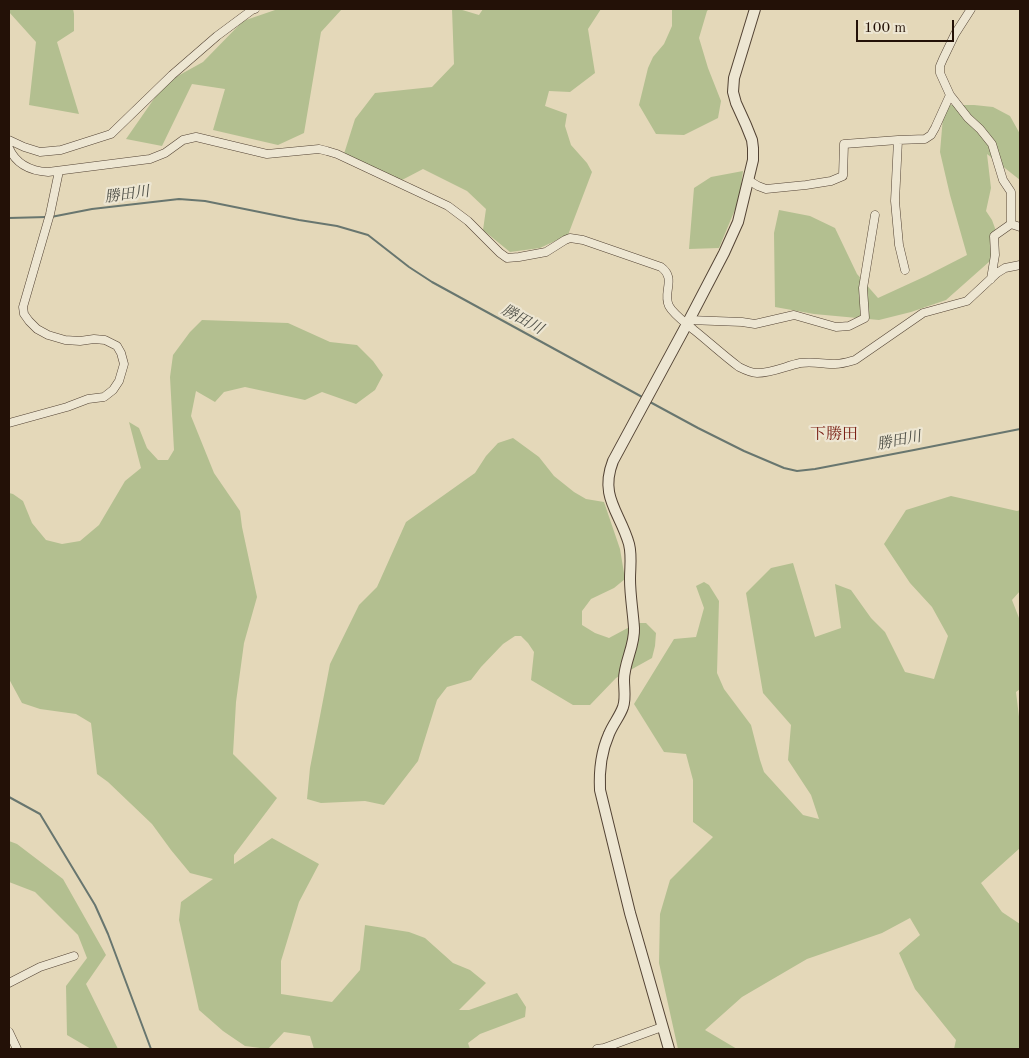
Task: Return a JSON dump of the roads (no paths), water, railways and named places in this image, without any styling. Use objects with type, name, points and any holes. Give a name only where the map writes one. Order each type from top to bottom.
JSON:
[{"type":"street","points":[[9,140],[40,152],[61,150],[111,134],[185,64],[218,36],[255,9]]},
{"type":"street","points":[[669,1049],[630,912],[600,790],[599,773],[601,757],[608,734],[623,708],[625,701],[624,678],[634,642],[629,545],[611,500],[608,480],[613,461],[688,322],[738,222],[753,160],[753,148],[752,140],[739,113],[733,92],[734,78],[755,9]]},
{"type":"street","points":[[971,9],[954,34],[940,66],[940,72],[950,95],[992,144],[1003,180],[1011,192],[1011,224]]},
{"type":"street","points":[[748,180],[766,189],[806,186],[831,181],[842,176],[844,144],[925,140],[936,128],[950,95]]},
{"type":"street","points":[[9,148],[17,161],[26,167],[48,172],[150,159],[164,153],[183,140],[196,137],[267,154],[319,149],[328,151],[448,206],[468,221],[507,258],[546,252],[565,240],[576,238],[661,267],[665,270],[669,280],[668,302],[670,308],[729,359],[748,372],[757,373],[815,362],[835,364],[855,360],[923,313],[968,302],[1005,268],[1020,265]]},
{"type":"street","points":[[898,140],[895,201],[899,245],[905,270]]},
{"type":"street","points":[[9,423],[104,396],[113,390],[119,381],[124,364],[122,353],[116,346],[105,340],[65,340],[48,335],[37,329],[24,314],[23,307],[50,214],[58,171]]},
{"type":"street","points":[[688,322],[742,322],[755,324],[794,316],[836,327],[849,326],[865,318],[863,288],[875,215]]},
{"type":"street","points":[[1011,224],[1020,228]]},
{"type":"street","points":[[991,279],[995,255],[994,236],[1011,224]]},
{"type":"street","points":[[9,983],[40,967],[74,956]]},
{"type":"street","points":[[597,1049],[662,1027]]},
{"type":"street","points":[[9,1032],[17,1049]]},
{"type":"waterway","name":"勝田川","points":[[51,217],[92,209],[179,199],[205,201],[337,226],[368,235],[409,267],[432,282],[644,398]]},
{"type":"waterway","name":"勝田川","points":[[9,218],[47,217]]},
{"type":"waterway","name":"勝田川","points":[[650,402],[744,451],[784,468],[797,471],[1020,429]]},
{"type":"waterway","points":[[9,797],[40,814],[95,905],[108,934],[151,1049]]},
{"type":"district","name":"下勝田","points":[[834,435]]}]
